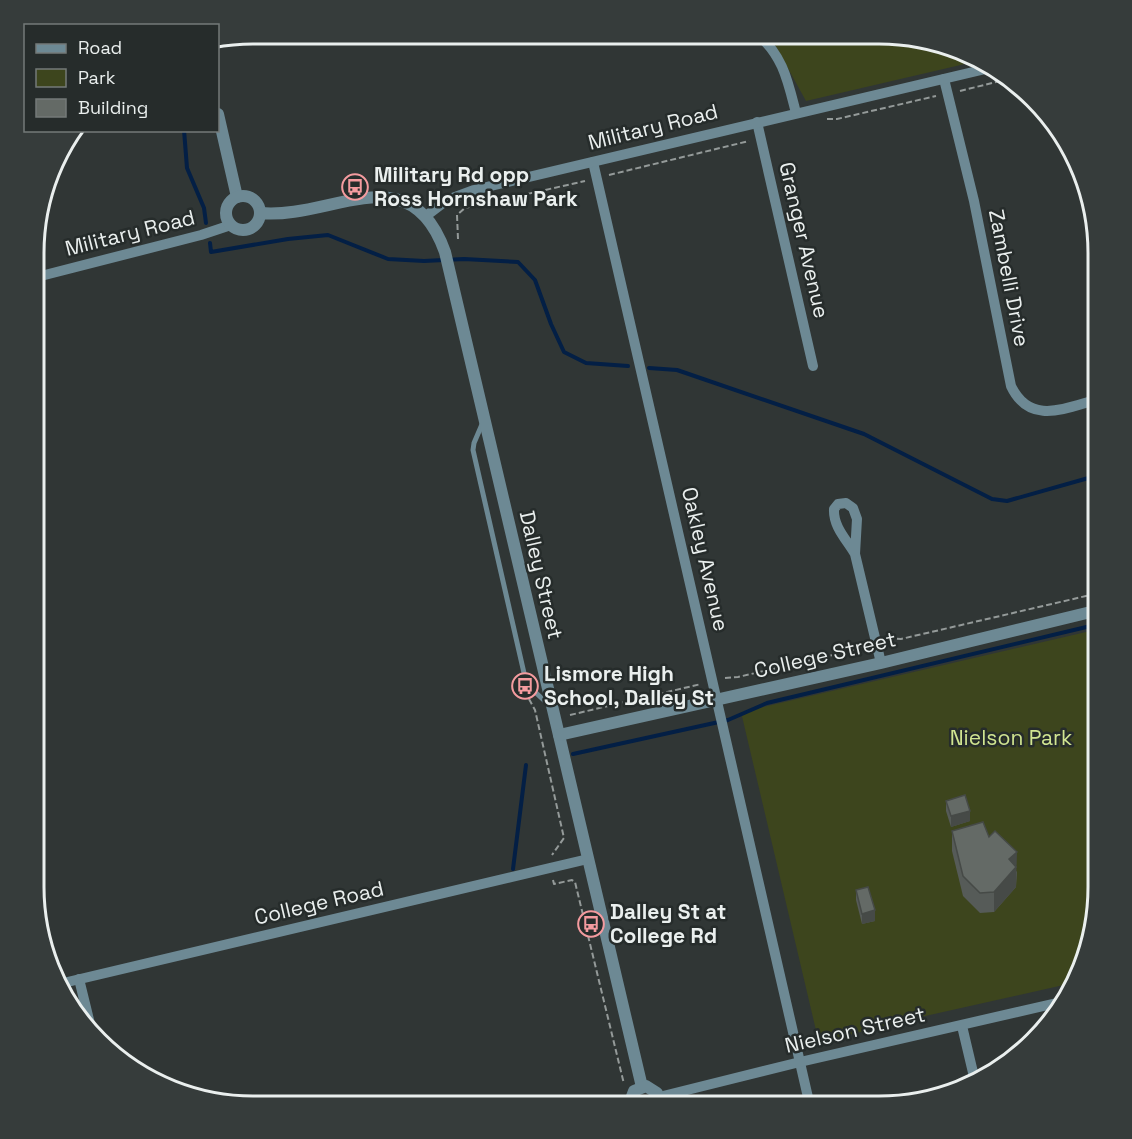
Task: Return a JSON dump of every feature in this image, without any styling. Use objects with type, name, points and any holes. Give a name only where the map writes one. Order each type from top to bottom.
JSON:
[{"type":"street","points":[[769,44],[785,71],[796,112]]},
{"type":"street","name":"Military Road","points":[[426,216],[447,200],[474,190],[796,112],[981,70]]},
{"type":"street","name":"Zambelli Drive","points":[[944,79],[974,201],[1011,386],[1020,401],[1035,411],[1050,412],[1088,402]]},
{"type":"street","points":[[219,118],[237,197]]},
{"type":"street","name":"Granger Avenue","points":[[757,122],[813,366]]},
{"type":"street","name":"Oakley Avenue","points":[[593,162],[808,1095]]},
{"type":"street","points":[[248,196],[257,203],[259,218],[252,227],[241,229],[231,225],[226,216],[227,206],[237,197],[248,196]]},
{"type":"street","points":[[260,213],[291,213],[376,196],[403,201],[426,216]]},
{"type":"street","name":"Dalley Street","points":[[426,216],[434,226],[445,252],[642,1087]]},
{"type":"street","name":"Military Road","points":[[44,275],[201,235],[231,225]]},
{"type":"street","points":[[855,555],[881,663]]},
{"type":"street","name":"College Street","points":[[559,735],[881,663],[1088,613]]},
{"type":"street","name":"College Road","points":[[67,982],[588,859]]},
{"type":"street","points":[[80,979],[88,1016]]},
{"type":"street","name":"Nielson Street","points":[[680,1095],[800,1062],[1052,1004]]},
{"type":"street","points":[[962,1026],[973,1073]]},
{"type":"street","points":[[632,1095],[642,1087],[651,1088],[655,1095]]},
{"type":"lane","points":[[485,420],[479,429],[473,450],[524,673],[534,691],[553,708]]},
{"type":"path","points":[[960,91],[999,81]]},
{"type":"path","points":[[823,118],[837,119],[938,95]]},
{"type":"path","points":[[609,175],[753,140]]},
{"type":"path","points":[[458,239],[457,215],[465,208],[585,180]]},
{"type":"path","points":[[885,638],[901,639],[1088,596]]},
{"type":"path","points":[[725,678],[859,649],[866,643]]},
{"type":"path","points":[[570,715],[702,683]]},
{"type":"path","points":[[553,880],[554,885],[572,880],[575,882],[624,1085],[623,1089]]},
{"type":"green space","points":[[775,44],[907,45],[934,51],[967,63],[806,101]]},
{"type":"green space","name":"Nielson Park","points":[[1088,632],[1088,900],[1081,941],[1063,985],[894,1023],[819,1043],[741,712]]},
{"type":"building","points":[[965,795],[970,811],[951,816],[946,801]]},
{"type":"building","points":[[983,822],[989,837],[995,831],[1017,852],[1009,859],[1016,867],[994,892],[980,893],[963,876],[952,831]]},
{"type":"building","points":[[868,887],[875,910],[862,914],[856,890]]},
{"type":"waterway","points":[[184,132],[187,168],[204,208],[206,223]]},
{"type":"waterway","points":[[210,243],[211,252],[328,235],[388,259],[518,262],[535,280],[564,352],[586,363],[628,366]]},
{"type":"waterway","points":[[649,368],[677,370],[864,434],[992,499],[1007,501],[1088,478]]},
{"type":"waterway","points":[[573,754],[728,720],[767,703],[1088,627]]},
{"type":"waterway","points":[[513,869],[526,765]]},
{"type":"place","name":"Military Rd opp Ross Hornshaw Park","points":[[355,187]]},
{"type":"place","name":"Lismore High School, Dalley St","points":[[525,686]]},
{"type":"place","name":"Dalley St at College Rd","points":[[591,924]]}]
